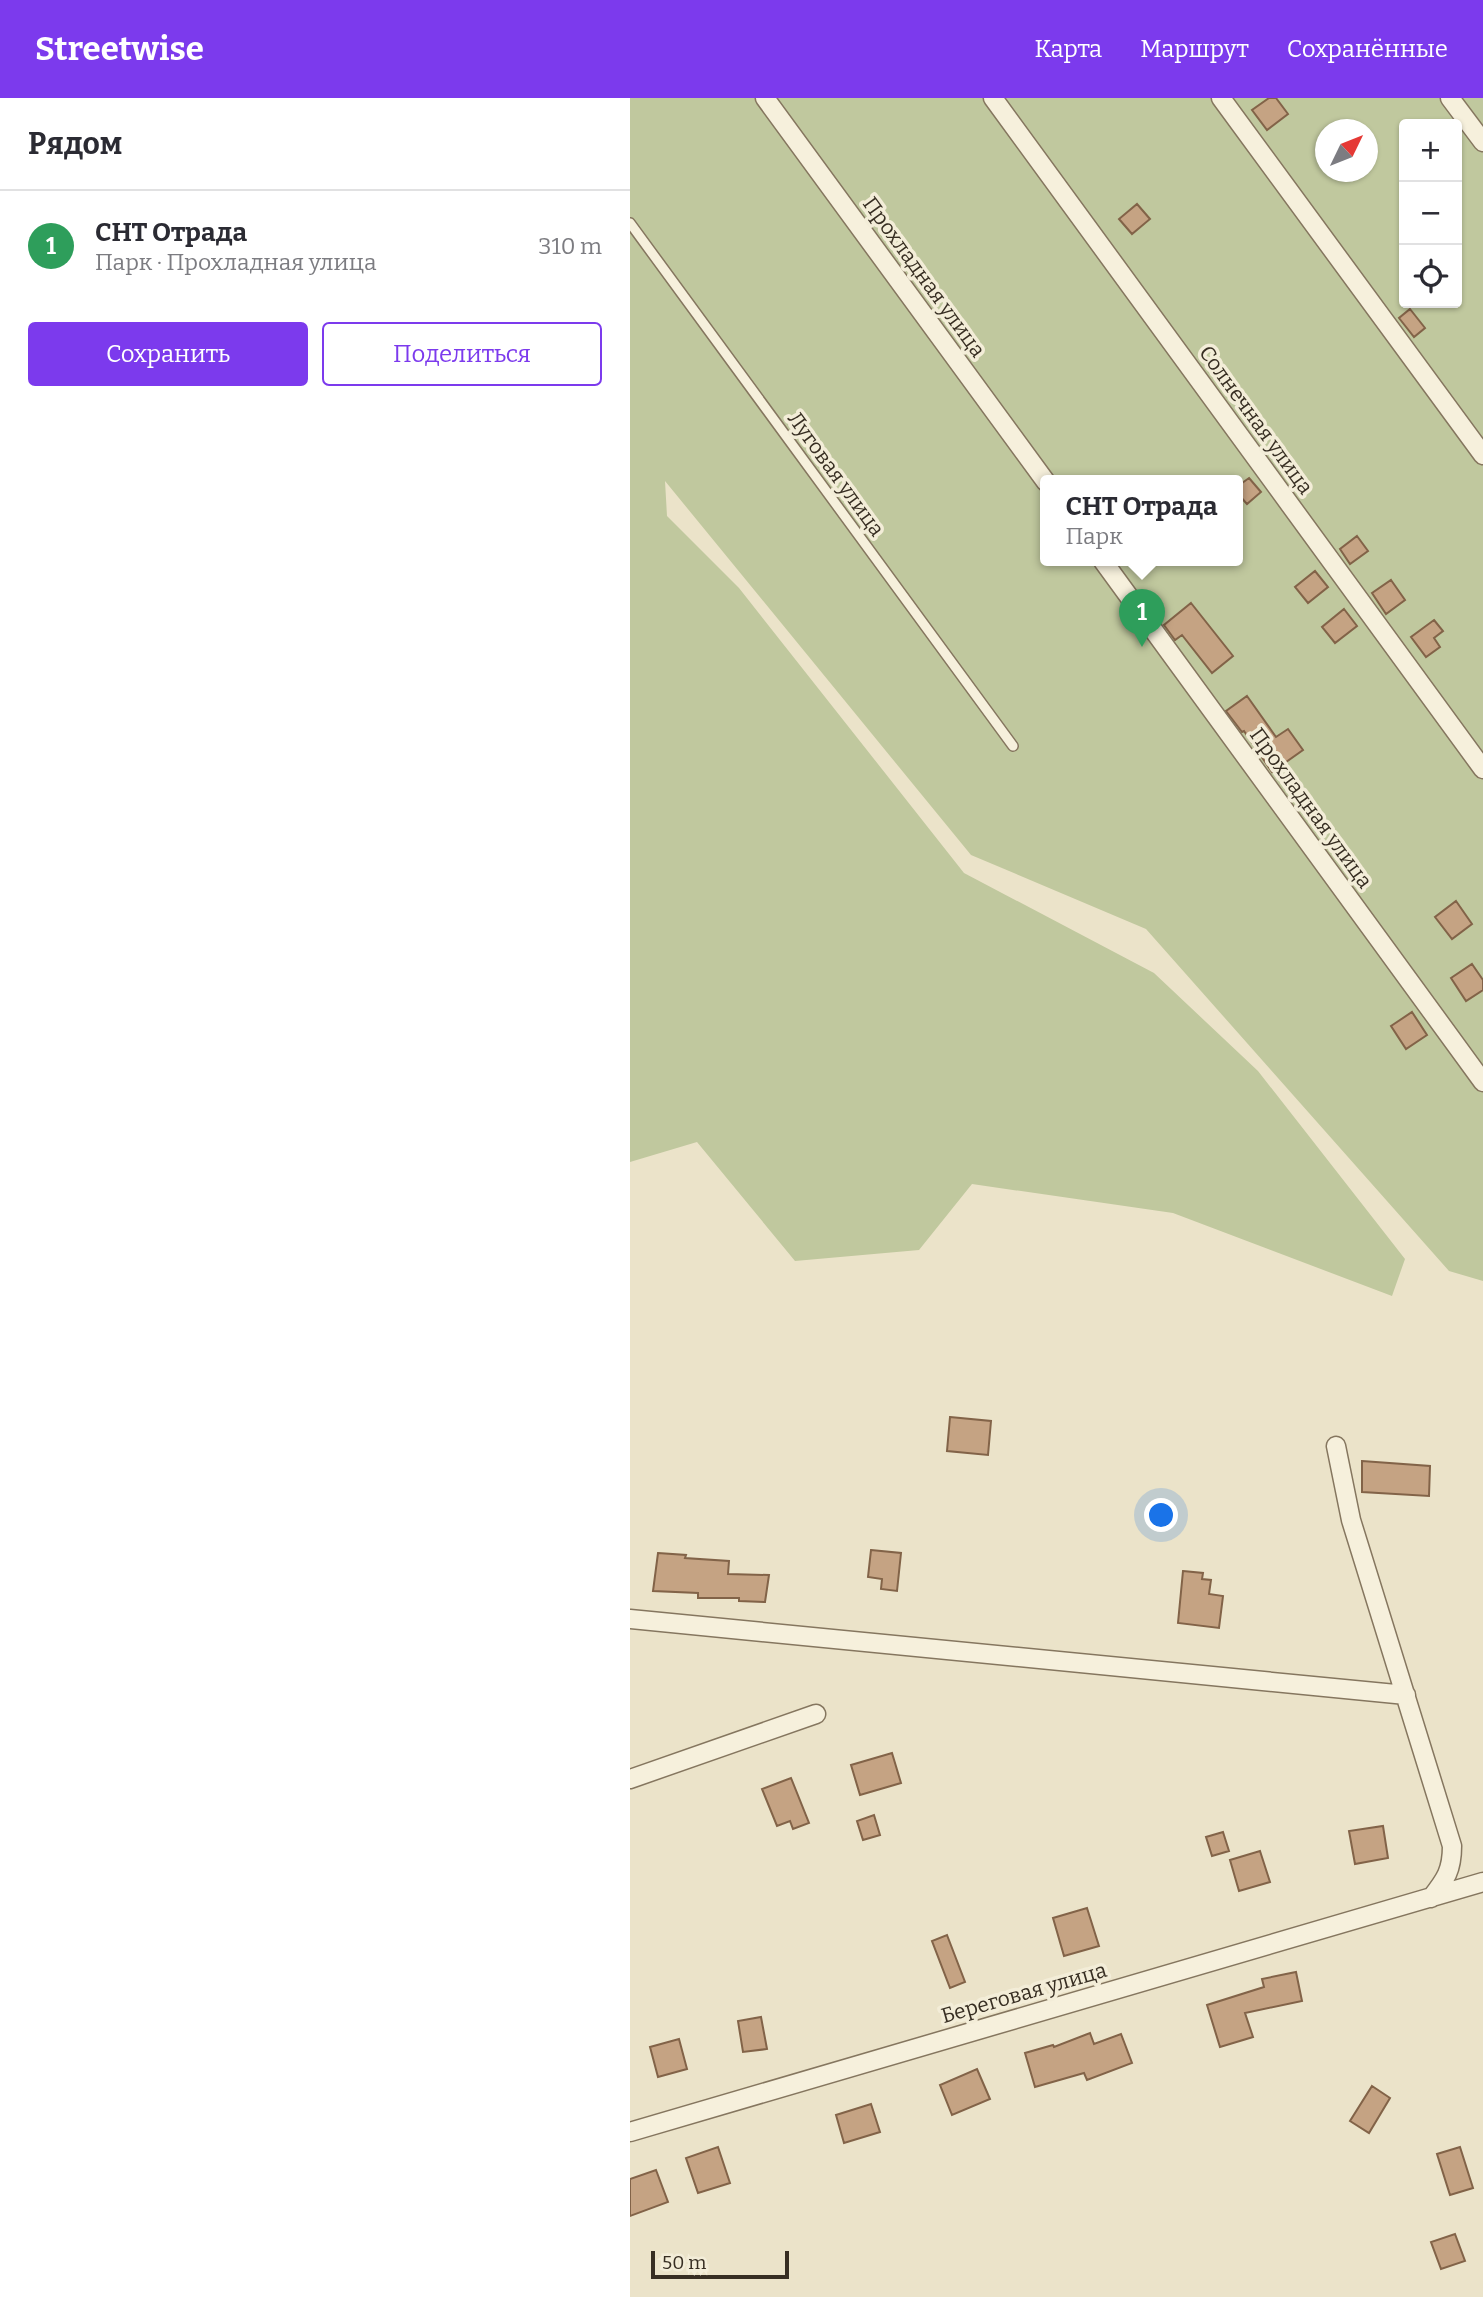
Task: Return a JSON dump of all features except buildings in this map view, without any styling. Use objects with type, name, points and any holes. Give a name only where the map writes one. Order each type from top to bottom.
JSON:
[{"type":"street","name":"Прохладная улица","points":[[765,98],[1041,475]]},
{"type":"street","name":"Солнечная улица","points":[[993,98],[1483,769]]},
{"type":"street","points":[[1221,98],[1483,455]]},
{"type":"street","points":[[1450,98],[1483,142]]},
{"type":"street","name":"Прохладная улица","points":[[1107,566],[1483,1082]]},
{"type":"street","points":[[1336,1446],[1351,1520],[1452,1846],[1452,1865],[1431,1898]]},
{"type":"street","points":[[630,1619],[1406,1695]]},
{"type":"street","points":[[630,1779],[816,1714]]},
{"type":"street","name":"Береговая улица","points":[[630,2132],[1483,1882]]},
{"type":"lane","name":"Луговая улица","points":[[630,223],[1013,746]]},
{"type":"green space","points":[[630,98],[1483,98],[1483,1281],[1449,1271],[1146,929],[971,855],[665,481],[667,516],[739,588],[964,873],[1154,973],[1258,1071],[1405,1259],[1392,1296],[1173,1213],[972,1184],[919,1250],[795,1261],[697,1142],[630,1162]]},
{"type":"place","name":"СНТ Отрада","points":[[1142,647]]}]
